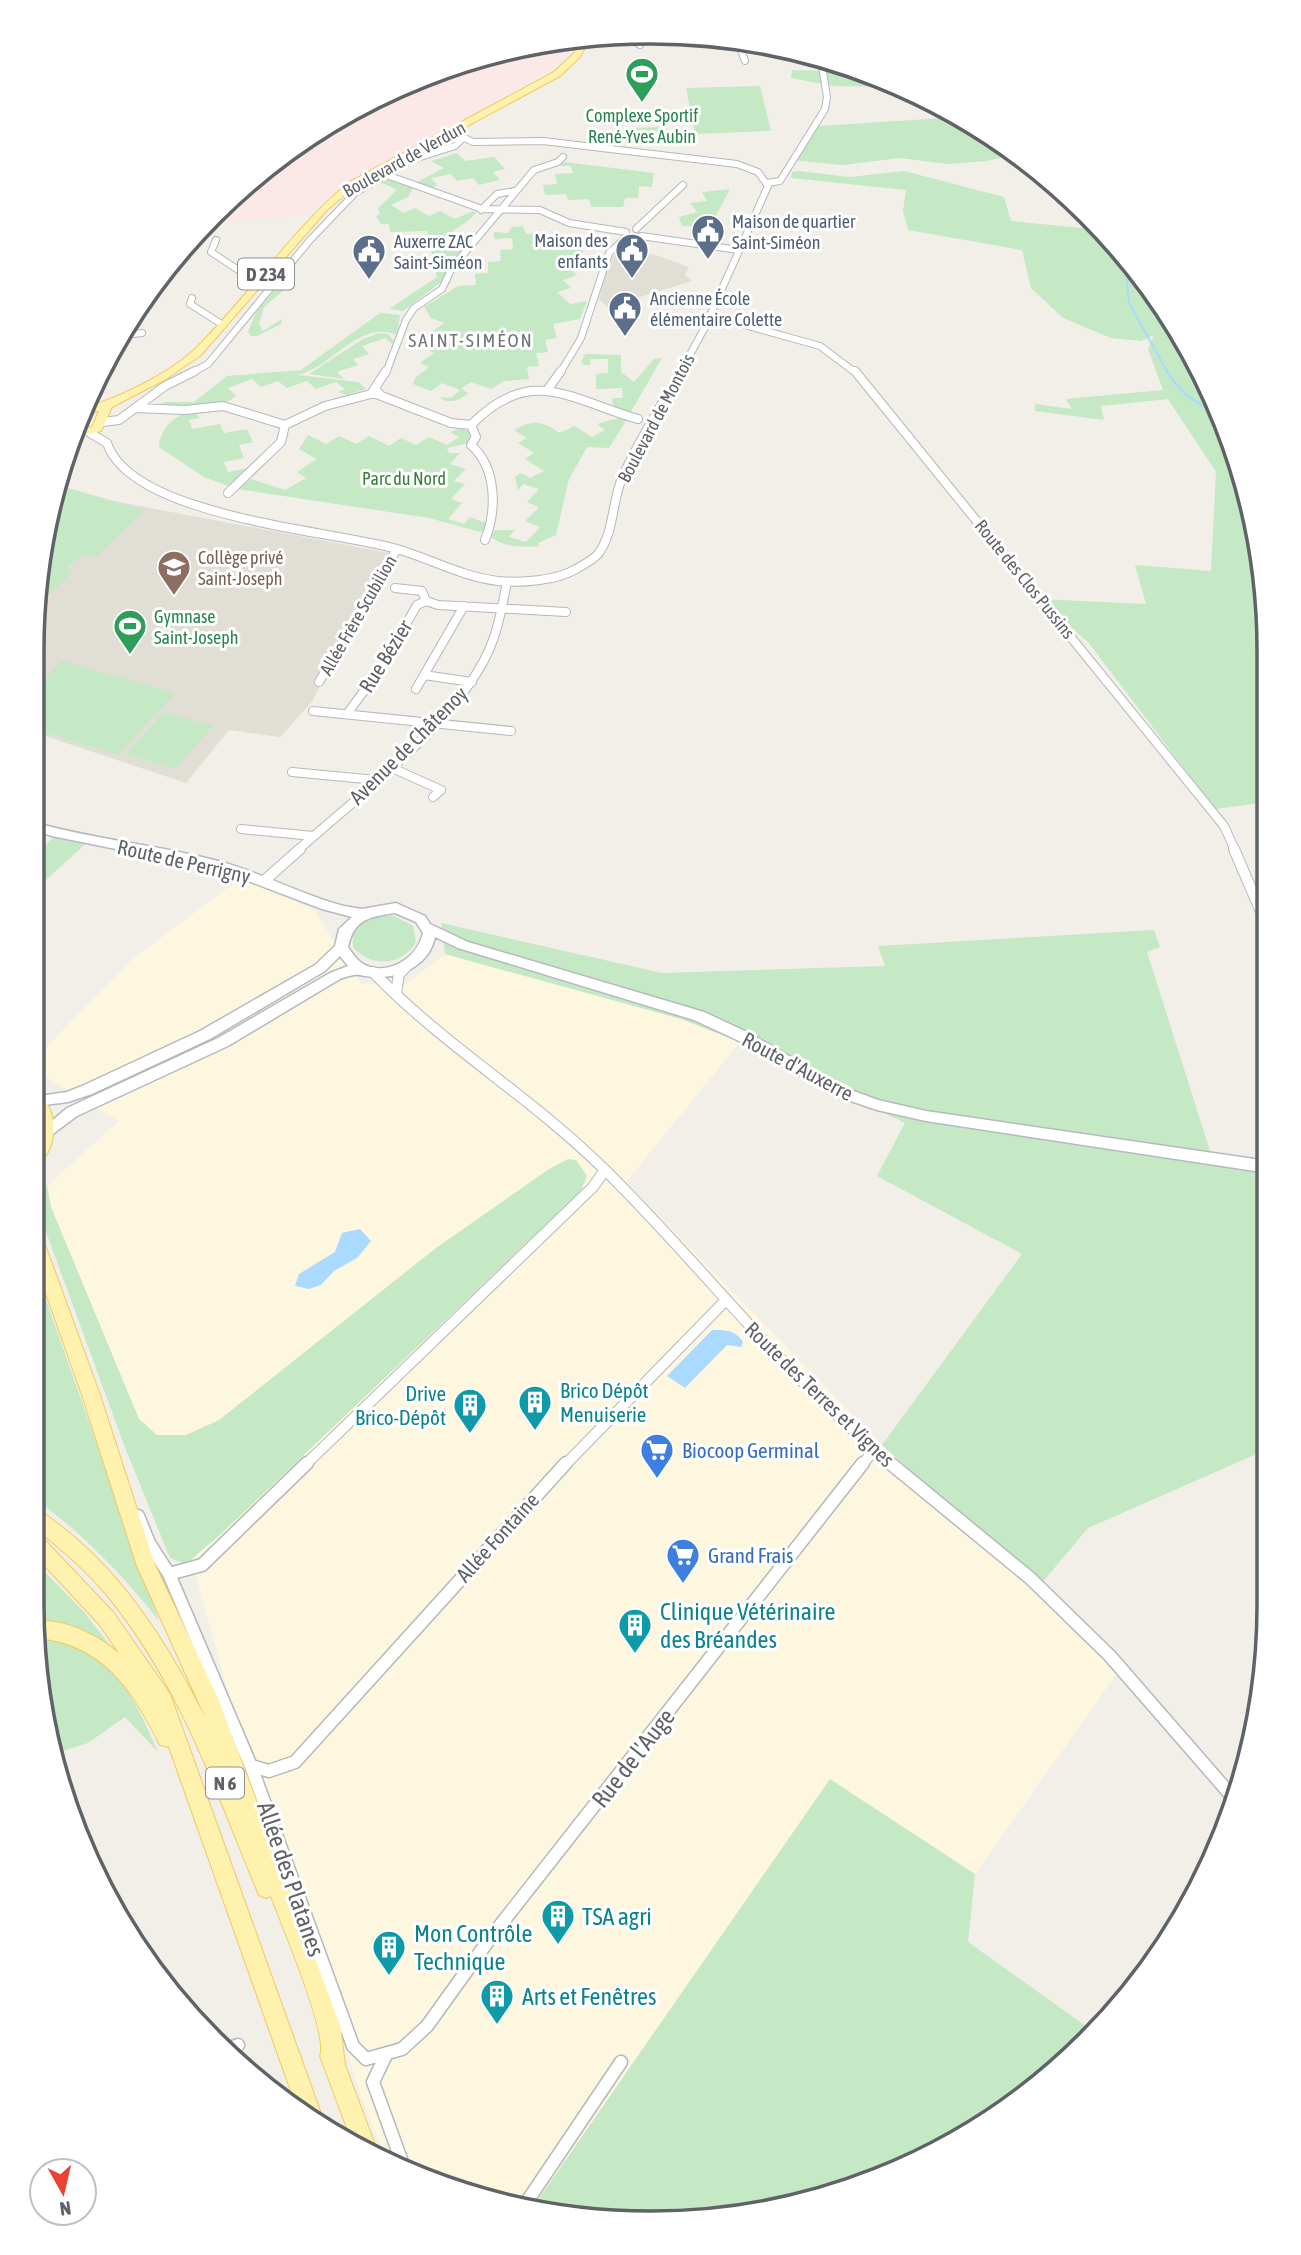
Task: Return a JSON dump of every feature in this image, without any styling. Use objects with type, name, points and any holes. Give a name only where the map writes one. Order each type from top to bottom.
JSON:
[{"type":"main road","name":"Boulevard de Verdun","points":[[107,405],[181,365],[223,325],[337,195],[372,172],[452,132],[557,74],[581,48]]},
{"type":"main road","name":"D 234","points":[[94,408],[107,405]]},
{"type":"main road","points":[[84,434],[90,433],[101,420],[107,405]]},
{"type":"main road","points":[[91,415],[101,420]]},
{"type":"main road","points":[[44,1116],[47,1121],[44,1140]]},
{"type":"main road","points":[[44,1264],[91,1395],[146,1566],[208,1698],[330,2025],[335,2064]]},
{"type":"main road","name":"N 6","points":[[44,1523],[60,1534],[127,1604],[181,1686],[220,1769],[361,2138]]},
{"type":"main road","name":"N 6","points":[[44,1553],[106,1618],[163,1701],[307,2105]]},
{"type":"main road","points":[[45,1629],[84,1639],[124,1668],[152,1706],[210,1828]]},
{"type":"street","points":[[742,51],[745,61]]},
{"type":"street","points":[[452,132],[473,142],[543,141],[725,162],[750,168],[767,183],[780,181],[793,155],[822,116],[826,95],[822,69]]},
{"type":"street","points":[[101,420],[119,420],[166,386],[208,364],[343,203],[384,174],[421,155],[455,146],[462,139]]},
{"type":"street","points":[[375,393],[384,377],[405,320],[414,308],[442,289],[452,268],[537,168],[558,162],[563,157]]},
{"type":"street","points":[[384,174],[481,212],[540,210],[569,223],[739,250]]},
{"type":"street","name":"Boulevard de Montois","points":[[90,433],[107,443],[112,458],[120,467],[194,507],[397,549],[467,574],[507,582],[558,577],[587,564],[597,555],[604,543],[621,479],[709,315],[766,196],[767,183]]},
{"type":"street","points":[[548,389],[581,337],[603,266],[616,242],[636,229],[683,185]]},
{"type":"street","points":[[481,212],[498,194],[515,191]]},
{"type":"street","points":[[636,229],[643,232],[641,236]]},
{"type":"street","points":[[216,240],[211,252],[258,283]]},
{"type":"street","points":[[192,298],[190,304],[223,325]]},
{"type":"street","name":"Route des Clos Pussins","points":[[709,315],[733,320],[759,332],[820,346],[852,367],[1224,826],[1257,902]]},
{"type":"street","points":[[133,334],[142,333]]},
{"type":"street","points":[[136,408],[185,410],[223,406],[285,425],[325,405],[375,393],[451,423],[471,425],[496,401],[548,389],[638,419]]},
{"type":"street","points":[[228,492],[281,442],[285,425]]},
{"type":"street","points":[[471,425],[477,437],[471,445],[479,450],[489,472],[493,524],[485,540]]},
{"type":"street","name":"Allée Frère Scubilion","points":[[319,681],[397,549]]},
{"type":"street","name":"Avenue de Châtenoy","points":[[265,880],[437,723],[472,682],[493,641],[507,582]]},
{"type":"street","points":[[395,588],[422,591],[426,601],[566,612]]},
{"type":"street","name":"Rue Bézier","points":[[347,714],[380,669],[417,604],[426,601]]},
{"type":"street","points":[[416,689],[464,606]]},
{"type":"street","points":[[424,676],[472,682]]},
{"type":"street","points":[[313,710],[511,731]]},
{"type":"street","points":[[390,767],[441,790],[433,797]]},
{"type":"street","points":[[292,772],[376,780]]},
{"type":"street","name":"Route de Perrigny","points":[[44,829],[76,838],[219,865],[265,880],[330,909],[362,915]]},
{"type":"street","points":[[241,829],[313,836]]},
{"type":"street","points":[[44,1099],[68,1097],[205,1035],[320,968],[341,948],[344,932],[352,921],[380,909],[396,908],[411,912],[429,928],[431,939],[427,950],[399,974],[396,993]]},
{"type":"street","points":[[330,909],[344,932]]},
{"type":"street","name":"Route d'Auxerre","points":[[429,928],[463,945],[699,1016],[742,1036],[838,1091],[877,1105],[926,1116],[1257,1165]]},
{"type":"street","name":"Route d'Auxerre","points":[[427,950],[438,945],[463,945]]},
{"type":"street","points":[[341,948],[352,964],[368,970]]},
{"type":"street","points":[[46,1134],[72,1112],[223,1042],[335,976],[354,969],[405,968]]},
{"type":"street","name":"Route des Terres et Vignes","points":[[368,970],[396,993],[405,1005],[570,1137],[605,1170],[800,1380],[874,1450],[1030,1577],[1110,1656],[1228,1791]]},
{"type":"street","points":[[105,1082],[184,1037],[189,1027]]},
{"type":"street","points":[[169,1574],[185,1572],[202,1565],[593,1187],[605,1170]]},
{"type":"street","name":"Allée Fontaine","points":[[251,1766],[269,1771],[295,1762],[467,1570],[644,1380],[726,1300]]},
{"type":"street","name":"Allée des Platanes","points":[[91,1395],[149,1544],[169,1574],[251,1766],[353,2046],[366,2059],[385,2057]]},
{"type":"street","name":"Rue de l'Auge","points":[[385,2057],[409,2045],[435,2014],[491,1937],[874,1450]]},
{"type":"street","points":[[385,2057],[373,2082],[400,2157]]},
{"type":"street","points":[[529,2199],[621,2062]]},
{"type":"shaded area","points":[[571,49],[568,55],[546,72],[347,183],[308,215],[223,219],[281,169],[313,146],[382,106],[455,76],[493,64]]},
{"type":"shaded area","points":[[627,250],[656,255],[689,267],[685,275],[692,281],[607,307],[599,299],[607,268],[614,255]]},
{"type":"shaded area","points":[[108,500],[389,553],[311,703],[280,737],[229,730],[186,783],[44,736],[47,589]]},
{"type":"shaded area","points":[[241,878],[314,910],[361,984],[407,983],[445,954],[681,1019],[740,1042],[626,1182],[882,1445],[1125,1662],[975,1874],[830,1780],[537,2201],[455,2179],[382,2149],[366,2110],[227,1689],[186,1539],[51,1207],[47,1186],[119,1121],[44,1076],[44,1050],[130,961]]},
{"type":"green space","points":[[792,70],[828,71],[874,87],[833,86],[791,78]]},
{"type":"green space","points":[[760,86],[771,131],[695,134],[686,88]]},
{"type":"green space","points":[[941,118],[1004,157],[948,164],[900,158],[842,165],[791,160],[819,126]]},
{"type":"green space","points":[[667,127],[669,141],[632,142],[630,128]]},
{"type":"green space","points":[[457,153],[465,161],[494,157],[505,169],[493,172],[500,180],[479,185],[473,178],[457,181],[451,174],[431,178],[437,185],[431,188],[417,182],[444,168],[431,161]]},
{"type":"green space","points":[[564,162],[654,173],[652,187],[639,186],[638,198],[625,198],[623,207],[591,207],[589,199],[568,200],[566,194],[545,195],[543,185],[557,184],[555,174],[573,173],[571,166],[560,166]]},
{"type":"green space","points":[[904,171],[1004,197],[1011,221],[1087,229],[1132,281],[1155,313],[1195,382],[1225,455],[1237,493],[1246,532],[1256,611],[1257,803],[1215,809],[1088,642],[1038,599],[1146,604],[1135,565],[1211,571],[1216,472],[1168,399],[1101,406],[1104,420],[1035,411],[1035,404],[1072,409],[1066,399],[1163,390],[1148,349],[1154,335],[1141,341],[1111,338],[1063,318],[1031,288],[1022,250],[908,230],[903,211],[906,190],[791,178],[792,172],[850,177]]},
{"type":"green space","points":[[383,178],[413,188],[408,197],[391,205],[404,213],[415,208],[429,216],[440,211],[455,219],[473,211],[476,213],[441,243],[438,250],[463,250],[449,266],[445,279],[403,311],[389,309],[437,277],[427,231],[390,232],[389,224],[381,224],[376,216],[380,214],[378,208],[397,190],[383,183],[370,187]]},
{"type":"green space","points":[[730,189],[710,227],[682,226],[679,217],[697,212],[690,203],[707,201],[702,192]]},
{"type":"green space","points":[[523,226],[526,234],[545,232],[547,241],[566,239],[584,252],[575,256],[583,263],[569,268],[577,275],[563,280],[571,288],[557,292],[570,304],[587,301],[580,319],[553,324],[557,338],[545,340],[548,352],[536,353],[539,366],[527,367],[529,379],[504,381],[491,389],[471,382],[461,389],[468,393],[465,396],[450,401],[440,397],[451,398],[460,390],[442,383],[431,391],[413,384],[415,378],[429,367],[420,363],[434,353],[424,348],[438,338],[429,334],[444,323],[431,318],[424,307],[458,286],[476,285],[475,274],[488,273],[488,262],[501,261],[500,250],[513,249],[512,238],[494,239],[494,232],[508,233],[512,227]]},
{"type":"green space","points":[[283,280],[291,284],[264,307],[259,324],[263,331],[282,319],[281,324],[257,336],[251,336],[248,332],[257,310]]},
{"type":"green space","points":[[380,313],[400,315],[397,335],[383,332],[370,334],[346,346],[310,371],[297,375],[359,382],[366,389],[347,395],[338,392],[345,389],[336,382],[316,389],[307,381],[287,388],[278,381],[261,387],[252,379],[228,388],[236,396],[219,404],[198,407],[157,406],[165,402],[194,402],[227,376],[301,370]]},
{"type":"green space","points":[[379,333],[388,334],[394,341],[392,344],[385,338],[362,346],[369,354],[353,359],[358,365],[337,372],[344,379],[309,374],[363,339]]},
{"type":"green space","points":[[585,354],[621,355],[621,372],[634,382],[654,359],[662,358],[629,415],[614,409],[612,398],[623,398],[622,388],[596,389],[596,374],[608,373],[608,359],[590,359],[590,365],[584,365],[581,362]]},
{"type":"green space","points":[[194,412],[200,418],[189,420],[192,429],[220,424],[224,433],[247,429],[253,442],[239,445],[244,458],[224,462],[228,472],[253,467],[228,486],[204,477],[159,447],[162,434],[170,423],[181,415]]},
{"type":"green space","points":[[619,418],[627,419],[609,448],[587,447],[569,479],[556,535],[538,543],[539,546],[526,547],[508,545],[491,537],[495,530],[515,530],[509,537],[526,542],[540,527],[525,521],[539,507],[527,502],[539,489],[523,484],[518,490],[515,477],[521,473],[530,478],[544,471],[525,459],[534,453],[518,443],[527,438],[514,430],[527,424],[538,423],[560,433],[574,426],[592,437],[605,430],[597,424]]},
{"type":"green space","name":"Parc du Nord","points":[[461,428],[471,432],[468,443],[447,448],[449,453],[460,453],[450,464],[466,469],[454,481],[465,484],[451,499],[462,503],[448,519],[464,524],[470,517],[486,523],[488,527],[481,532],[429,518],[237,489],[251,479],[285,490],[306,478],[297,472],[317,459],[299,449],[308,435],[326,444],[339,436],[356,444],[369,436],[389,446],[401,438],[416,445],[429,437],[447,445],[459,437],[450,432]]},
{"type":"green space","points":[[66,487],[144,510],[97,556],[84,554],[66,568],[72,572],[46,598],[55,532]]},
{"type":"green space","points":[[62,661],[175,693],[119,755],[44,732],[44,680]]},
{"type":"green space","points":[[164,712],[213,726],[175,769],[126,754]]},
{"type":"green space","points":[[54,837],[85,844],[44,882],[44,847]]},
{"type":"green space","points":[[380,916],[394,916],[413,926],[416,942],[403,956],[395,960],[377,961],[360,954],[353,947],[354,935],[359,926]]},
{"type":"green space","points":[[441,923],[662,973],[885,966],[878,946],[1154,930],[1160,947],[1147,952],[1211,1154],[1257,1160],[1257,1454],[1088,1528],[1041,1584],[1030,1578],[882,1445],[1022,1254],[877,1176],[905,1123],[740,1042],[681,1019],[445,954]]},
{"type":"green space","points":[[568,1159],[576,1160],[587,1176],[581,1191],[221,1534],[186,1564],[170,1558],[124,1445],[44,1226],[44,1185],[47,1186],[51,1207],[139,1419],[157,1435],[186,1435],[219,1420],[436,1248],[549,1169]]},
{"type":"green space","points":[[44,1294],[159,1621],[100,1554],[44,1506]]},
{"type":"green space","points":[[44,1571],[84,1612],[112,1648],[79,1631],[44,1623]]},
{"type":"green space","points":[[45,1639],[62,1642],[82,1650],[100,1661],[115,1675],[139,1710],[158,1752],[125,1717],[88,1743],[62,1751],[49,1684]]},
{"type":"green space","points":[[830,1779],[975,1874],[968,1942],[1087,2027],[1051,2061],[988,2109],[919,2149],[846,2179],[769,2200],[690,2210],[611,2210],[537,2201]]},
{"type":"water","points":[[360,1229],[371,1241],[357,1258],[334,1271],[321,1285],[309,1289],[295,1286],[299,1274],[335,1252],[342,1233]]},
{"type":"water","points":[[712,1330],[734,1333],[743,1342],[741,1347],[727,1345],[685,1388],[667,1376]]},
{"type":"waterway","points":[[1126,274],[1129,303],[1168,373]]},
{"type":"waterway","points":[[1167,371],[1183,392],[1206,408]]},
{"type":"place","name":"Complexe Sportif René-Yves Aubin","points":[[642,104]]},
{"type":"place","name":"Maison de quartier Saint-Siméon","points":[[708,261]]},
{"type":"place","name":"Maison des enfants","points":[[632,280]]},
{"type":"place","name":"Auxerre ZAC Saint-Siméon","points":[[369,281]]},
{"type":"place","name":"Ancienne École élémentaire Colette","points":[[625,338]]},
{"type":"place","name":"Collège privé Saint-Joseph","points":[[174,597]]},
{"type":"place","name":"Gymnase Saint-Joseph","points":[[130,656]]},
{"type":"place","name":"Brico Dépôt Menuiserie","points":[[535,1432]]},
{"type":"place","name":"Drive Brico-Dépôt","points":[[470,1435]]},
{"type":"place","name":"Biocoop Germinal","points":[[657,1480]]},
{"type":"place","name":"Grand Frais","points":[[683,1585]]},
{"type":"place","name":"Clinique Vétérinaire des Bréandes","points":[[635,1655]]},
{"type":"place","name":"TSA agri","points":[[558,1946]]},
{"type":"place","name":"Mon Contrôle Technique","points":[[389,1977]]},
{"type":"place","name":"Arts et Fenêtres","points":[[497,2026]]},
{"type":"district","name":"SAINT-SIMÉON","points":[[471,340]]}]
